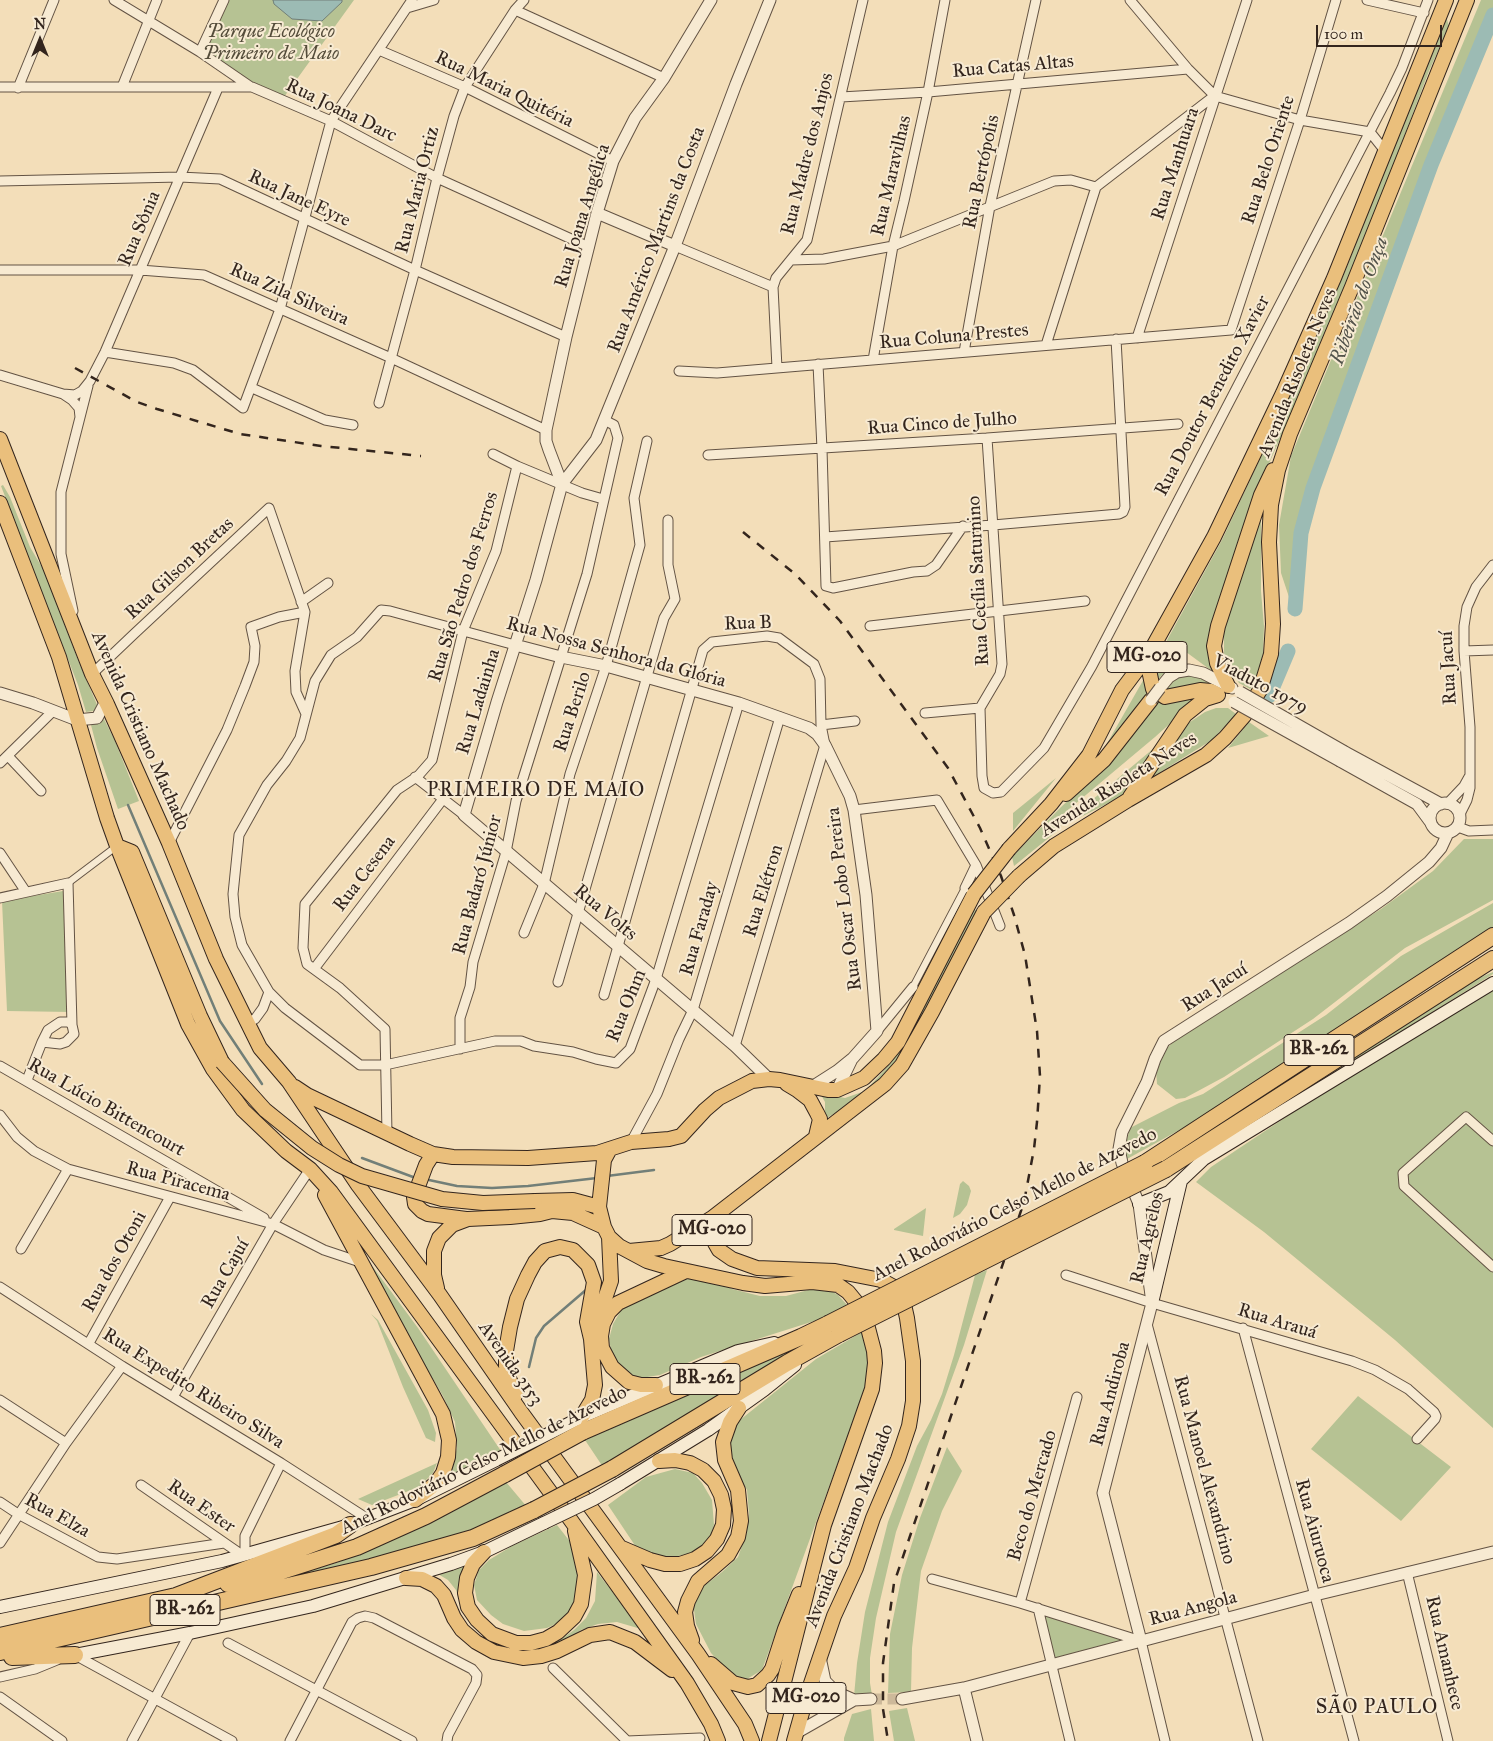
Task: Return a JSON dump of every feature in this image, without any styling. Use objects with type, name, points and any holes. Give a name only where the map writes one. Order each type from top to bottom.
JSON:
[{"type":"highway","name":"Avenida Risoleta Neves","points":[[837,1090],[864,1078],[898,1042],[969,891],[1051,804],[1089,755],[1122,690],[1149,654],[1214,537],[1283,393],[1334,278],[1446,0]]},
{"type":"highway","name":"Avenida Risoleta Neves","points":[[816,1136],[885,1084],[906,1061],[984,912],[1019,876],[1054,846],[1206,755],[1225,738],[1244,716],[1260,690],[1271,654],[1273,624],[1268,542],[1271,505],[1278,470],[1290,434],[1352,287],[1467,0]]},
{"type":"highway","points":[[1230,694],[1217,663],[1214,646],[1218,626],[1261,494],[1290,434]]},
{"type":"highway","name":"Avenida Cristiano Machado","points":[[0,439],[92,674],[106,701],[169,843],[216,959],[251,1028]]},
{"type":"highway","points":[[0,462],[9,485],[20,492]]},
{"type":"highway","points":[[0,503],[59,657],[117,846],[188,1024],[212,1069],[243,1110],[286,1151],[313,1173],[331,1192],[570,1519],[687,1683],[718,1741]]},
{"type":"highway","points":[[1149,654],[1149,670],[1153,689],[1165,697],[1200,690],[1230,694]]},
{"type":"highway","points":[[1128,800],[1185,715],[1204,699],[1230,694]]},
{"type":"highway","points":[[1051,804],[1071,790],[1104,760],[1151,700]]},
{"type":"highway","points":[[117,846],[132,852],[200,1016],[222,1062],[265,1110],[312,1148],[339,1165],[362,1176],[442,1199],[483,1203],[536,1200],[599,1200]]},
{"type":"highway","name":"Anel Rodoviário Celso Mello de Azevedo","points":[[0,1652],[371,1567],[473,1538],[534,1510],[612,1470],[787,1363],[820,1345],[834,1329],[1144,1164],[1493,936]]},
{"type":"highway","name":"Anel Rodoviário Celso Mello de Azevedo","points":[[176,1596],[276,1573],[357,1547],[426,1516],[501,1467],[579,1423],[801,1337],[834,1329],[1166,1170],[1493,959]]},
{"type":"highway","points":[[1453,984],[1493,968]]},
{"type":"highway","name":"Avenida 3153","points":[[251,1028],[260,1048],[289,1082],[363,1192],[440,1295],[521,1412],[698,1654],[745,1724],[752,1741]]},
{"type":"highway","points":[[289,1082],[307,1095],[387,1134],[433,1154],[453,1157],[528,1158],[597,1153],[631,1142],[669,1139],[681,1136],[719,1098],[752,1081],[774,1080],[837,1090]]},
{"type":"highway","points":[[774,1080],[797,1090],[810,1100],[820,1119],[816,1136]]},
{"type":"highway","name":"MG-020","points":[[628,1251],[661,1248],[712,1218],[816,1136]]},
{"type":"highway","points":[[591,1339],[611,1281],[607,1232],[599,1200],[602,1167],[610,1149]]},
{"type":"highway","points":[[433,1154],[424,1170],[414,1197],[415,1204],[422,1211],[468,1219],[510,1217],[552,1211],[573,1213],[607,1232],[619,1246],[628,1251],[647,1260],[686,1271]]},
{"type":"highway","points":[[313,1173],[444,1414],[449,1440],[448,1457],[443,1473],[436,1483],[416,1500]]},
{"type":"highway","name":"Avenida Cristiano Machado","points":[[712,1218],[712,1231],[715,1243],[719,1250],[732,1259],[757,1268],[816,1269],[881,1280],[900,1291],[907,1318],[913,1361],[909,1426],[898,1459],[873,1518],[856,1568],[834,1616],[795,1737]]},
{"type":"highway","points":[[440,1295],[434,1275],[434,1251],[440,1238],[452,1225],[468,1219]]},
{"type":"highway","points":[[521,1412],[507,1374],[506,1350],[517,1299],[528,1275],[545,1251],[560,1247],[573,1250],[588,1264],[594,1282],[587,1322],[591,1339],[595,1385],[592,1400],[579,1423]]},
{"type":"highway","points":[[656,1385],[641,1385],[629,1382],[612,1367],[602,1348],[600,1336],[603,1324],[609,1312],[618,1303],[686,1271]]},
{"type":"highway","name":"Avenida Cristiano Machado","points":[[686,1271],[765,1286],[812,1282],[838,1285],[848,1292],[863,1313],[874,1351],[875,1373],[862,1417],[824,1525],[769,1741]]},
{"type":"highway","points":[[739,1408],[730,1422],[723,1442],[725,1460],[738,1490],[741,1521],[738,1537],[728,1555],[698,1581],[685,1612],[687,1626],[698,1654],[733,1683],[748,1687],[757,1685],[768,1675],[798,1596],[808,1558],[824,1525]]},
{"type":"highway","points":[[618,1545],[650,1560],[665,1564],[680,1564],[694,1559],[707,1551],[717,1539],[722,1525],[724,1510],[721,1494],[714,1481],[703,1470],[690,1463],[675,1460],[660,1461]]},
{"type":"highway","points":[[484,1552],[473,1564],[467,1578],[465,1593],[468,1607],[472,1614],[492,1634],[506,1640],[523,1644],[546,1639],[570,1622],[578,1611],[583,1595],[585,1575],[570,1519]]},
{"type":"highway","points":[[176,1596],[336,1535],[350,1525]]},
{"type":"highway","points":[[406,1578],[422,1579],[436,1586],[444,1596],[462,1630],[476,1642],[494,1652],[516,1657],[541,1656],[557,1651],[590,1635],[610,1632],[635,1642],[687,1683]]},
{"type":"highway","name":"BR-262","points":[[0,1636],[176,1596]]},
{"type":"highway","points":[[0,1658],[72,1655]]},
{"type":"main road","points":[[1139,1204],[1170,1192],[1204,1159],[1493,983]]},
{"type":"main road","name":"Rua Agrelos","points":[[1152,1303],[1181,1181]]},
{"type":"main road","name":"Anel Rodoviário Celso Mello de Azevedo","points":[[579,1423],[656,1385],[738,1351],[801,1337]]},
{"type":"main road","name":"Anel Rodoviário Celso Mello de Azevedo","points":[[72,1655],[313,1606],[484,1552],[594,1499],[660,1461],[739,1408],[820,1345]]},
{"type":"main road","name":"Anel Rodoviário Celso Mello de Azevedo","points":[[0,1607],[222,1561],[368,1519],[501,1467]]},
{"type":"street","points":[[18,88],[54,0]]},
{"type":"street","points":[[114,0],[200,52],[252,87]]},
{"type":"street","points":[[122,87],[157,0]]},
{"type":"street","points":[[200,52],[224,0]]},
{"type":"street","points":[[105,352],[174,363],[193,370],[243,408],[280,309],[330,121],[380,50],[409,4],[434,0]]},
{"type":"street","name":"Rua Maria Ortiz","points":[[380,403],[454,116],[465,87],[515,10],[524,0]]},
{"type":"street","name":"Rua Joana Angélica","points":[[562,484],[546,441],[546,430],[566,337],[613,160],[635,118],[664,78],[711,0]]},
{"type":"street","name":"Rua Américo Martins da Costa","points":[[562,484],[596,440],[675,246],[770,0]]},
{"type":"street","name":"Rua Madre dos Anjos","points":[[773,287],[776,278],[807,240],[863,0]]},
{"type":"street","name":"Rua Maravilhas","points":[[873,360],[893,246],[928,92],[945,0]]},
{"type":"street","name":"Rua Bertópolis","points":[[964,352],[990,206],[1036,0]]},
{"type":"street","points":[[1130,0],[1139,4],[1188,69],[1215,96],[1300,120],[1370,132],[1385,151]]},
{"type":"street","name":"Rua Manhuara","points":[[1137,338],[1247,0]]},
{"type":"street","name":"Rua Belo Oriente","points":[[1231,330],[1300,120],[1336,0]]},
{"type":"street","points":[[1367,0],[1424,13]]},
{"type":"street","name":"Rua Doutor Benedito Xavier","points":[[980,708],[984,788],[993,793],[1001,792],[1044,748],[1092,666],[1370,132],[1402,68],[1428,0]]},
{"type":"street","points":[[515,10],[664,78]]},
{"type":"street","name":"Rua Maria Quitéria","points":[[380,50],[465,87],[613,160]]},
{"type":"street","name":"Rua Catas Altas","points":[[841,97],[928,92],[1188,69]]},
{"type":"street","name":"Rua Joana Darc","points":[[0,87],[252,87],[330,121],[437,178],[589,247]]},
{"type":"street","name":"Rua Sônia","points":[[63,394],[75,395],[82,391],[90,381],[105,352],[218,88]]},
{"type":"street","points":[[1046,345],[1096,187],[1215,96]]},
{"type":"street","name":"Rua Jane Eyre","points":[[0,180],[180,177],[220,179],[304,220],[566,337]]},
{"type":"street","points":[[791,260],[824,259],[893,246],[1054,181],[1072,180],[1096,187]]},
{"type":"street","points":[[598,213],[773,287],[777,368]]},
{"type":"street","name":"Rua Zila Silveira","points":[[0,270],[140,270],[204,274],[546,430]]},
{"type":"street","name":"Rua Coluna Prestes","points":[[679,371],[717,372],[777,368],[1231,330]]},
{"type":"street","points":[[825,537],[993,525],[1119,514],[1123,512],[1125,507],[1116,339]]},
{"type":"street","points":[[818,364],[826,586],[828,588],[862,583],[932,569],[963,526]]},
{"type":"street","points":[[0,375],[63,394],[72,400],[78,408],[80,417]]},
{"type":"street","name":"Rua Sônia","points":[[80,645],[61,554],[61,492],[90,381]]},
{"type":"street","points":[[252,388],[325,420],[354,425]]},
{"type":"street","name":"Rua Badaró Júnior","points":[[460,1049],[460,1018],[470,987],[473,962],[506,852],[516,801],[587,574],[618,433],[614,425],[604,420]]},
{"type":"street","name":"Rua Cinco de Julho","points":[[708,455],[1178,424]]},
{"type":"street","name":"Rua Cecília Saturnino","points":[[980,708],[1000,674],[1002,664],[987,438]]},
{"type":"street","name":"Rua Berilo","points":[[524,933],[544,884],[570,774],[606,666],[640,545],[634,498],[647,441]]},
{"type":"street","points":[[493,454],[582,493],[603,499]]},
{"type":"street","points":[[553,462],[560,466],[575,467]]},
{"type":"street","name":"Rua São Pedro dos Ferros","points":[[310,966],[303,948],[305,904],[397,790],[415,778],[432,760],[463,631],[496,551],[517,466]]},
{"type":"street","name":"Rua Ladainha","points":[[464,815],[536,580],[562,484]]},
{"type":"street","name":"Rua Gilson Bretas","points":[[92,674],[268,508],[301,602]]},
{"type":"street","points":[[558,982],[664,618],[675,600],[668,566],[668,520]]},
{"type":"street","name":"Rua Jacuí","points":[[1460,814],[1467,800],[1470,788],[1470,727],[1464,626],[1467,607],[1476,587],[1493,564]]},
{"type":"street","points":[[306,714],[296,692],[295,671],[305,612],[301,602],[328,584]]},
{"type":"street","points":[[870,626],[1085,601]]},
{"type":"street","name":"Rua Ohm","points":[[390,611],[381,610],[357,637],[331,655],[315,682],[300,738],[286,761],[267,785],[239,835],[233,894],[235,917],[242,945],[269,992],[285,1008],[360,1065],[385,1064],[495,1041],[521,1041],[534,1046],[573,1052],[616,1063],[630,1049],[656,979],[739,703]]},
{"type":"street","name":"Rua Nossa Senhora da Glória","points":[[390,611],[561,657],[606,666],[739,703],[808,728],[817,734],[825,745]]},
{"type":"street","points":[[169,843],[227,730],[245,686],[254,662],[255,646],[251,627],[279,617],[305,612]]},
{"type":"street","name":"Rua B","points":[[604,995],[703,650],[712,642],[767,636],[779,638],[814,664],[820,679]]},
{"type":"street","points":[[1464,651],[1493,650]]},
{"type":"street","name":"Viaduto 1979","points":[[1151,700],[1169,677],[1177,672],[1189,670],[1203,673],[1230,694],[1343,756]]},
{"type":"street","name":"Rua Oscar Lobo Pereira","points":[[820,679],[821,725],[825,745],[850,796],[854,810],[866,895],[877,1032]]},
{"type":"street","points":[[0,693],[78,720],[97,718],[106,701]]},
{"type":"street","points":[[925,713],[980,708]]},
{"type":"street","points":[[0,763],[54,711]]},
{"type":"street","name":"Rua Faraday","points":[[631,1142],[657,1094],[693,1010],[780,717]]},
{"type":"street","points":[[821,725],[855,721]]},
{"type":"street","name":"Rua Elétron","points":[[735,1046],[825,745]]},
{"type":"street","points":[[8,756],[41,791]]},
{"type":"street","points":[[1343,756],[1444,804],[1455,807],[1460,814],[1460,821],[1453,830]]},
{"type":"street","points":[[1343,756],[1417,804],[1438,831],[1493,830]]},
{"type":"street","points":[[1428,862],[1434,846],[1431,814],[1433,810],[1444,804],[1464,786],[1469,777]]},
{"type":"street","name":"Rua Volts","points":[[415,778],[464,815],[774,1080]]},
{"type":"street","name":"Rua Cesena","points":[[310,966],[443,799]]},
{"type":"street","points":[[854,810],[937,800],[976,865],[1000,926]]},
{"type":"street","name":"Rua Jacuí","points":[[1139,1204],[1122,1163],[1119,1149],[1122,1132],[1147,1082],[1164,1041],[1349,923],[1387,896],[1428,862],[1453,830]]},
{"type":"street","points":[[0,898],[68,883],[117,846]]},
{"type":"street","points":[[0,853],[26,892]]},
{"type":"street","points":[[808,1085],[837,1071],[853,1058],[877,1032],[913,987],[969,891],[976,865]]},
{"type":"street","points":[[42,1042],[60,1044],[66,1042],[74,1034],[72,1025],[68,883]]},
{"type":"street","points":[[310,966],[340,988],[385,1028],[387,1134]]},
{"type":"street","points":[[251,1028],[263,1008],[269,992]]},
{"type":"street","points":[[27,1080],[48,1030],[60,1022],[69,1022],[72,1025]]},
{"type":"street","points":[[837,1090],[853,1058]]},
{"type":"street","name":"Rua Lúcio Bittencourt","points":[[0,1066],[273,1224]]},
{"type":"street","name":"Rua Piracema","points":[[0,1116],[17,1137],[34,1152],[68,1169],[273,1224],[324,1250],[360,1262]]},
{"type":"street","points":[[1493,1141],[1466,1117],[1402,1173],[1404,1186],[1493,1267]]},
{"type":"street","points":[[21,1249],[68,1169]]},
{"type":"street","name":"Rua Cajuí","points":[[174,1397],[273,1224],[313,1173]]},
{"type":"street","name":"Rua dos Otoni","points":[[89,1343],[170,1196]]},
{"type":"street","points":[[1139,1204],[1152,1303]]},
{"type":"street","name":"Rua Arauá","points":[[1066,1275],[1152,1303],[1244,1328],[1352,1361],[1375,1370],[1408,1389],[1434,1412],[1435,1419],[1417,1439]]},
{"type":"street","name":"Rua Expedito Ribeiro Silva","points":[[0,1287],[122,1366],[281,1463],[368,1519]]},
{"type":"street","name":"Rua Andiroba","points":[[1141,1641],[1103,1493],[1152,1303]]},
{"type":"street","name":"Rua Manoel Alexandrino","points":[[1147,1324],[1258,1741]]},
{"type":"street","name":"Rua Aiuruoca","points":[[1244,1328],[1354,1741]]},
{"type":"street","points":[[0,1543],[66,1443],[122,1366]]},
{"type":"street","name":"Beco do Mercado","points":[[1020,1603],[1077,1397]]},
{"type":"street","points":[[0,1400],[66,1443]]},
{"type":"street","points":[[244,1554],[245,1536],[281,1463]]},
{"type":"street","name":"Rua Ester","points":[[141,1484],[224,1543],[244,1554]]},
{"type":"street","name":"Rua Elza","points":[[0,1502],[18,1514],[98,1557],[117,1559],[224,1543]]},
{"type":"street","name":"Rua Angola","points":[[902,1700],[964,1688],[1315,1595],[1493,1553]]},
{"type":"street","name":"Rua Amanhece","points":[[1407,1572],[1448,1741]]},
{"type":"street","points":[[932,1579],[1038,1608],[1141,1641],[1165,1741]]},
{"type":"street","points":[[1038,1608],[1070,1741]]},
{"type":"street","points":[[290,1741],[352,1622],[365,1616],[374,1618],[472,1668],[477,1675],[476,1683],[448,1735],[447,1741]]},
{"type":"street","points":[[132,1741],[190,1632]]},
{"type":"street","points":[[228,1643],[412,1741]]},
{"type":"street","points":[[0,1678],[35,1669],[72,1655],[232,1741]]},
{"type":"street","points":[[820,1657],[825,1681],[836,1692],[854,1700],[871,1699]]},
{"type":"street","points":[[553,1668],[627,1741],[700,1738]]},
{"type":"street","points":[[964,1688],[977,1741]]},
{"type":"street","points":[[0,1697],[62,1741]]},
{"type":"street","points":[[795,1737],[854,1700]]},
{"type":"green space","name":"Parque Ecológico Primeiro de Maio","points":[[225,0],[354,0],[284,97],[252,82],[204,49]]},
{"type":"green space","points":[[1481,0],[1493,0],[1493,9],[1409,215],[1318,465],[1299,529],[1291,603],[1281,573],[1279,525],[1291,456]]},
{"type":"green space","points":[[1446,16],[1449,26],[1429,71],[1370,226],[1317,355],[1260,484],[1222,603],[1216,674],[1182,649],[1166,642],[1222,540],[1309,354],[1346,269]]},
{"type":"green space","points":[[3,485],[10,497],[30,547],[43,569],[98,707],[94,711],[86,712],[78,685],[1,486]]},
{"type":"green space","points":[[1261,502],[1263,654],[1257,679],[1250,689],[1239,683],[1230,670],[1224,656],[1224,627]]},
{"type":"green space","points":[[1160,654],[1173,658],[1184,665],[1172,668],[1161,676],[1155,685],[1155,667]]},
{"type":"green space","points":[[1183,674],[1196,675],[1218,687],[1162,690],[1172,679]]},
{"type":"green space","points":[[1145,677],[1150,690],[1113,741],[1101,754]]},
{"type":"green space","points":[[1204,693],[1062,815],[1061,828],[1014,866],[1012,857],[1061,807],[1105,767],[1157,698]]},
{"type":"green space","points":[[1216,708],[1228,708],[1236,714],[1212,740],[1141,784],[1187,724],[1205,712]]},
{"type":"green space","points":[[104,719],[139,801],[118,809],[91,725]]},
{"type":"green space","points":[[1249,722],[1269,736],[1228,748]]},
{"type":"green space","points":[[1166,738],[1126,794],[1073,821],[1073,816]]},
{"type":"green space","points":[[1056,778],[1013,831],[1013,813]]},
{"type":"green space","points":[[1464,839],[1493,839],[1493,900],[1405,948],[1313,1019],[1224,1077],[1185,1098],[1176,1099],[1157,1084],[1156,1070],[1162,1053],[1176,1039],[1381,909],[1433,871]]},
{"type":"green space","points":[[63,891],[71,1012],[7,1011],[2,901]]},
{"type":"green space","points":[[1493,903],[1493,930],[1230,1102],[1127,1159],[1124,1151],[1130,1128],[1179,1103],[1203,1094],[1326,1015],[1401,956]]},
{"type":"green space","points":[[973,907],[978,913],[957,948],[938,989],[899,1061],[862,1097],[825,1119],[825,1102],[820,1093],[845,1098],[865,1091],[891,1063],[915,1021]]},
{"type":"green space","points":[[1493,972],[1493,974],[1345,1067],[1180,1177],[1199,1152],[1453,989]]},
{"type":"green space","points":[[1493,989],[1493,1428],[1395,1340],[1264,1232],[1196,1182],[1211,1167],[1289,1115]]},
{"type":"green space","points":[[963,1181],[969,1186],[971,1191],[967,1205],[960,1214],[953,1218],[960,1184]]},
{"type":"green space","points":[[926,1208],[923,1236],[894,1230],[894,1229]]},
{"type":"green space","points":[[373,1267],[418,1328],[501,1451],[444,1484],[451,1472],[457,1448],[455,1422],[443,1396],[371,1269]]},
{"type":"green space","points":[[987,1270],[964,1345],[896,1532],[876,1618],[870,1658],[872,1695],[854,1696],[865,1612],[888,1522],[917,1446],[942,1394],[975,1275]]},
{"type":"green space","points":[[689,1276],[713,1279],[732,1289],[760,1296],[786,1296],[812,1289],[828,1289],[838,1295],[848,1306],[830,1316],[701,1357],[660,1375],[641,1378],[625,1372],[612,1356],[609,1339],[613,1324],[623,1307]]},
{"type":"green space","points":[[371,1314],[378,1320],[428,1410],[436,1433],[435,1442],[426,1438],[403,1387],[377,1321]]},
{"type":"green space","points":[[862,1332],[867,1348],[869,1367],[864,1391],[762,1670],[747,1679],[732,1675],[711,1653],[696,1624],[693,1603],[704,1586],[738,1557],[746,1535],[749,1514],[747,1490],[736,1470],[731,1452],[731,1437],[735,1424],[816,1359]]},
{"type":"green space","points":[[810,1343],[603,1467],[585,1440],[778,1356]]},
{"type":"green space","points":[[1358,1396],[1451,1467],[1401,1521],[1311,1449]]},
{"type":"green space","points":[[947,1447],[962,1471],[942,1511],[921,1571],[912,1648],[911,1692],[888,1693],[890,1634],[902,1575],[920,1518]]},
{"type":"green space","points":[[437,1463],[433,1473],[419,1487],[372,1505],[358,1499]]},
{"type":"green space","points":[[675,1469],[693,1473],[702,1483],[712,1500],[714,1525],[709,1540],[696,1552],[674,1557],[650,1556],[640,1553],[608,1505],[646,1477]]},
{"type":"green space","points":[[506,1482],[527,1507],[436,1544],[365,1562],[294,1576],[339,1562],[396,1538],[455,1510]]},
{"type":"green space","points":[[557,1525],[579,1553],[579,1606],[562,1621],[547,1628],[524,1631],[503,1624],[491,1615],[477,1600],[474,1585],[479,1570],[489,1560],[512,1546]]},
{"type":"green space","points":[[467,1565],[463,1585],[479,1628],[546,1645],[560,1640],[586,1618],[595,1601],[597,1572],[641,1629],[617,1622],[598,1624],[581,1630],[560,1644],[545,1649],[526,1651],[508,1648],[488,1640],[473,1626],[462,1608],[456,1590],[448,1580],[438,1574]]},
{"type":"green space","points":[[1042,1615],[1120,1637],[1120,1642],[1054,1658]]},
{"type":"green space","points":[[907,1708],[915,1741],[894,1741],[889,1711]]},
{"type":"green space","points":[[871,1709],[874,1741],[844,1741],[852,1714]]},
{"type":"water","points":[[273,0],[342,0],[342,2],[322,21],[292,19],[274,4]]},
{"type":"waterway","name":"Ribeirão do Onça","points":[[1295,609],[1301,533],[1313,488],[1431,165],[1493,15]]},
{"type":"waterway","name":"Ribeirão do Onça","points":[[1269,696],[1288,651]]},
{"type":"waterway","points":[[128,805],[220,1021],[262,1084]]},
{"type":"waterway","points":[[362,1158],[413,1177]]},
{"type":"waterway","points":[[607,1176],[654,1170]]},
{"type":"waterway","points":[[429,1180],[457,1186],[492,1188],[597,1178]]},
{"type":"waterway","points":[[529,1367],[536,1338],[544,1326],[587,1289]]},
{"type":"tunnel","points":[[871,1699],[902,1699]]},
{"type":"railway","points":[[75,368],[137,402],[240,434],[321,446],[421,456]]},
{"type":"railway","points":[[743,532],[795,574],[840,621],[948,768],[980,828],[1001,876],[1025,955],[1037,1031],[1040,1076],[1037,1122],[1024,1202],[894,1583],[883,1663],[883,1709],[888,1741]]},
{"type":"district","name":"PRIMEIRO DE MAIO","points":[[536,791]]},
{"type":"district","name":"SÃO PAULO","points":[[1377,1708]]}]
